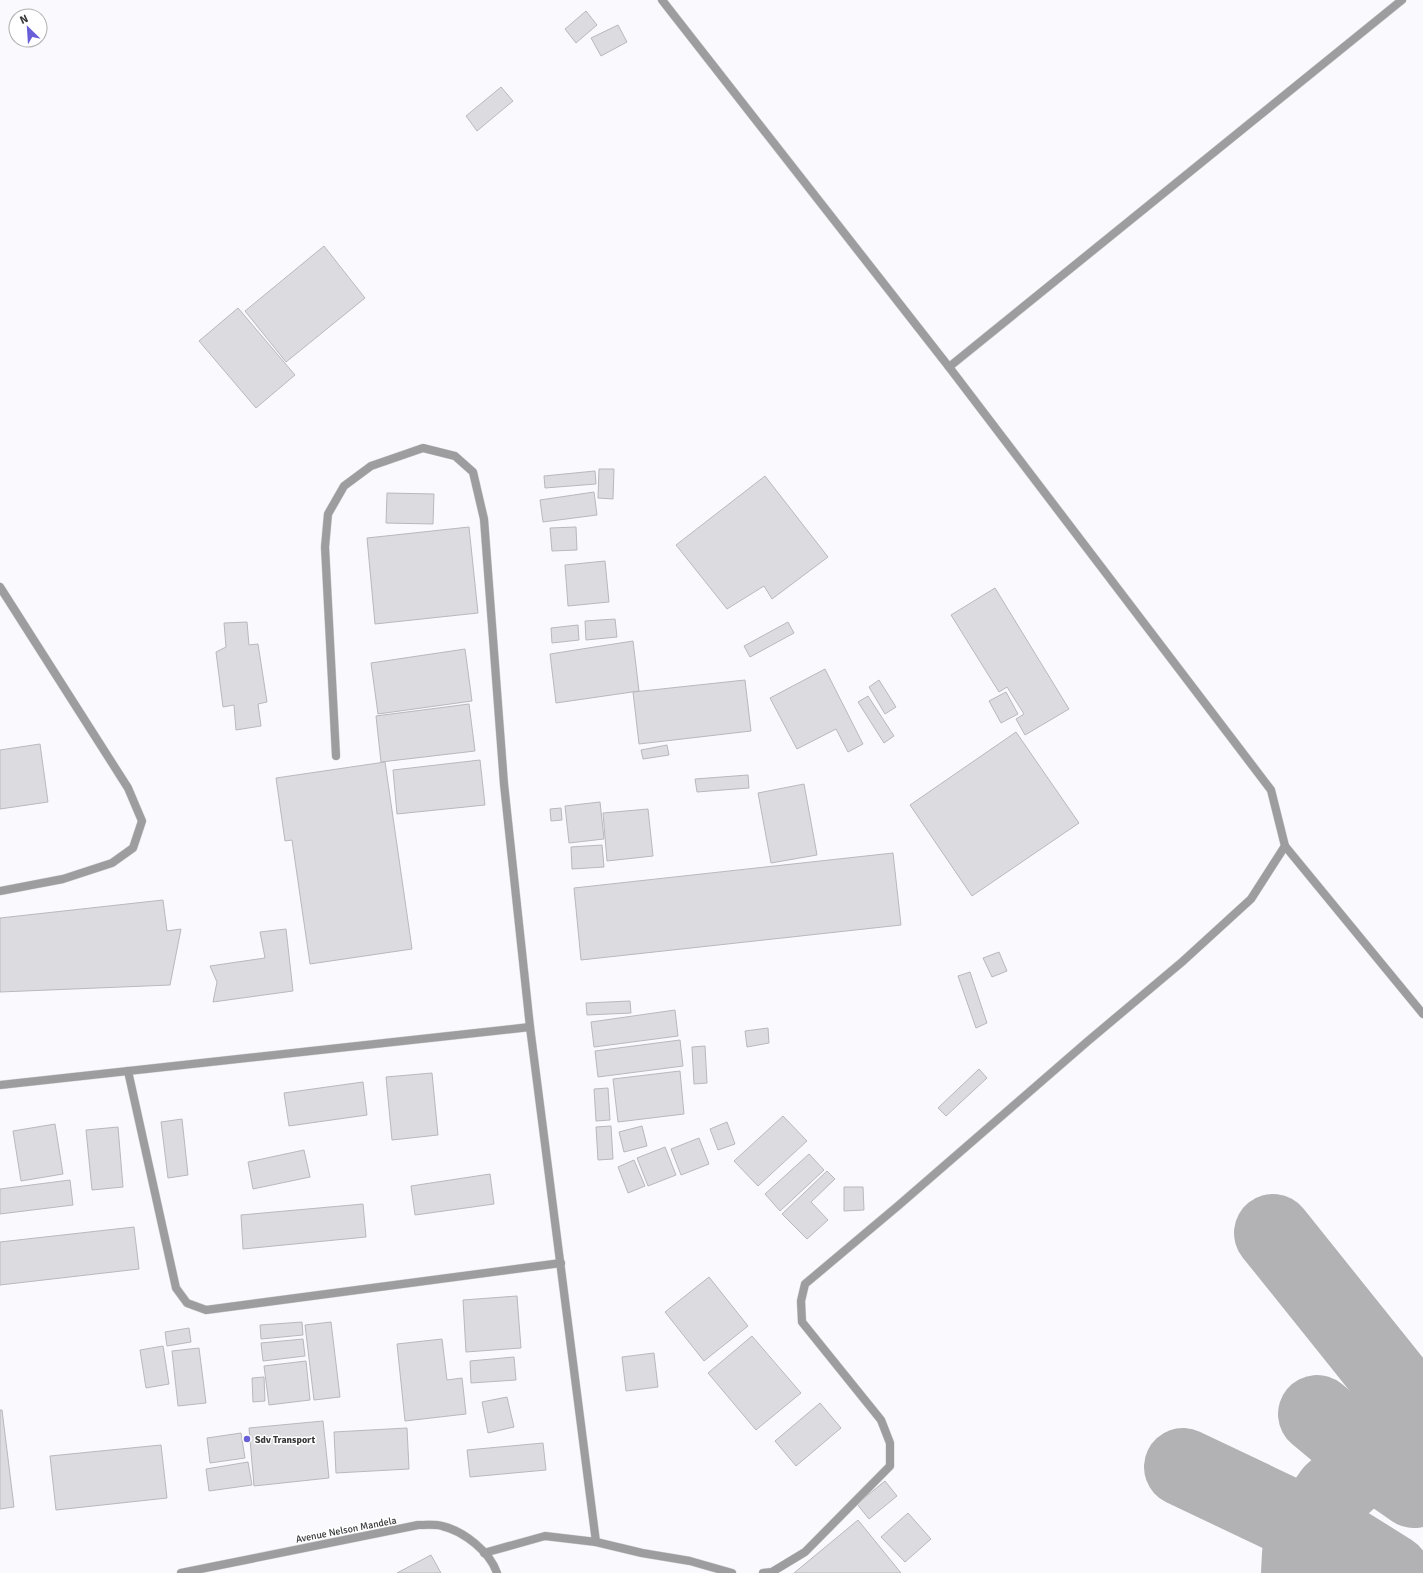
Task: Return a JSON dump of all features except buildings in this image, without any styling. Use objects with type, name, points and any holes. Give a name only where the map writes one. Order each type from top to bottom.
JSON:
[{"type":"street","points":[[662,0],[949,367],[1271,790],[1285,846],[1423,1014]]},
{"type":"street","points":[[949,367],[1402,0]]},
{"type":"street","points":[[336,756],[325,547],[328,514],[344,486],[371,466],[423,448],[455,456],[473,472],[484,519],[504,784],[530,1027],[596,1542]]},
{"type":"street","points":[[0,587],[128,788],[142,821],[133,848],[112,863],[63,879],[0,891]]},
{"type":"street","points":[[763,1573],[772,1572],[805,1552],[890,1466],[890,1442],[881,1420],[802,1322],[801,1301],[805,1284],[899,1206],[1088,1041],[1182,962],[1252,899],[1285,846]]},
{"type":"street","points":[[0,1085],[530,1027]]},
{"type":"street","points":[[128,1071],[176,1288],[187,1303],[206,1310],[561,1263]]},
{"type":"street","name":"Avenue Nelson Mandela","points":[[181,1573],[418,1525],[442,1525],[471,1539],[495,1567],[497,1573]]},
{"type":"street","points":[[484,1553],[545,1536],[596,1542],[642,1553],[690,1561],[732,1573]]},
{"type":"taxiway","points":[[1273,1233],[1423,1420]]},
{"type":"taxiway","points":[[1317,1414],[1371,1459],[1414,1489]]},
{"type":"taxiway","points":[[1300,1573],[1301,1554],[1309,1527],[1333,1493],[1371,1459],[1400,1447],[1423,1444]]},
{"type":"taxiway","points":[[1183,1467],[1343,1543],[1391,1573]]},
{"type":"place","name":"Sdv Transport","points":[[247,1439]]}]
